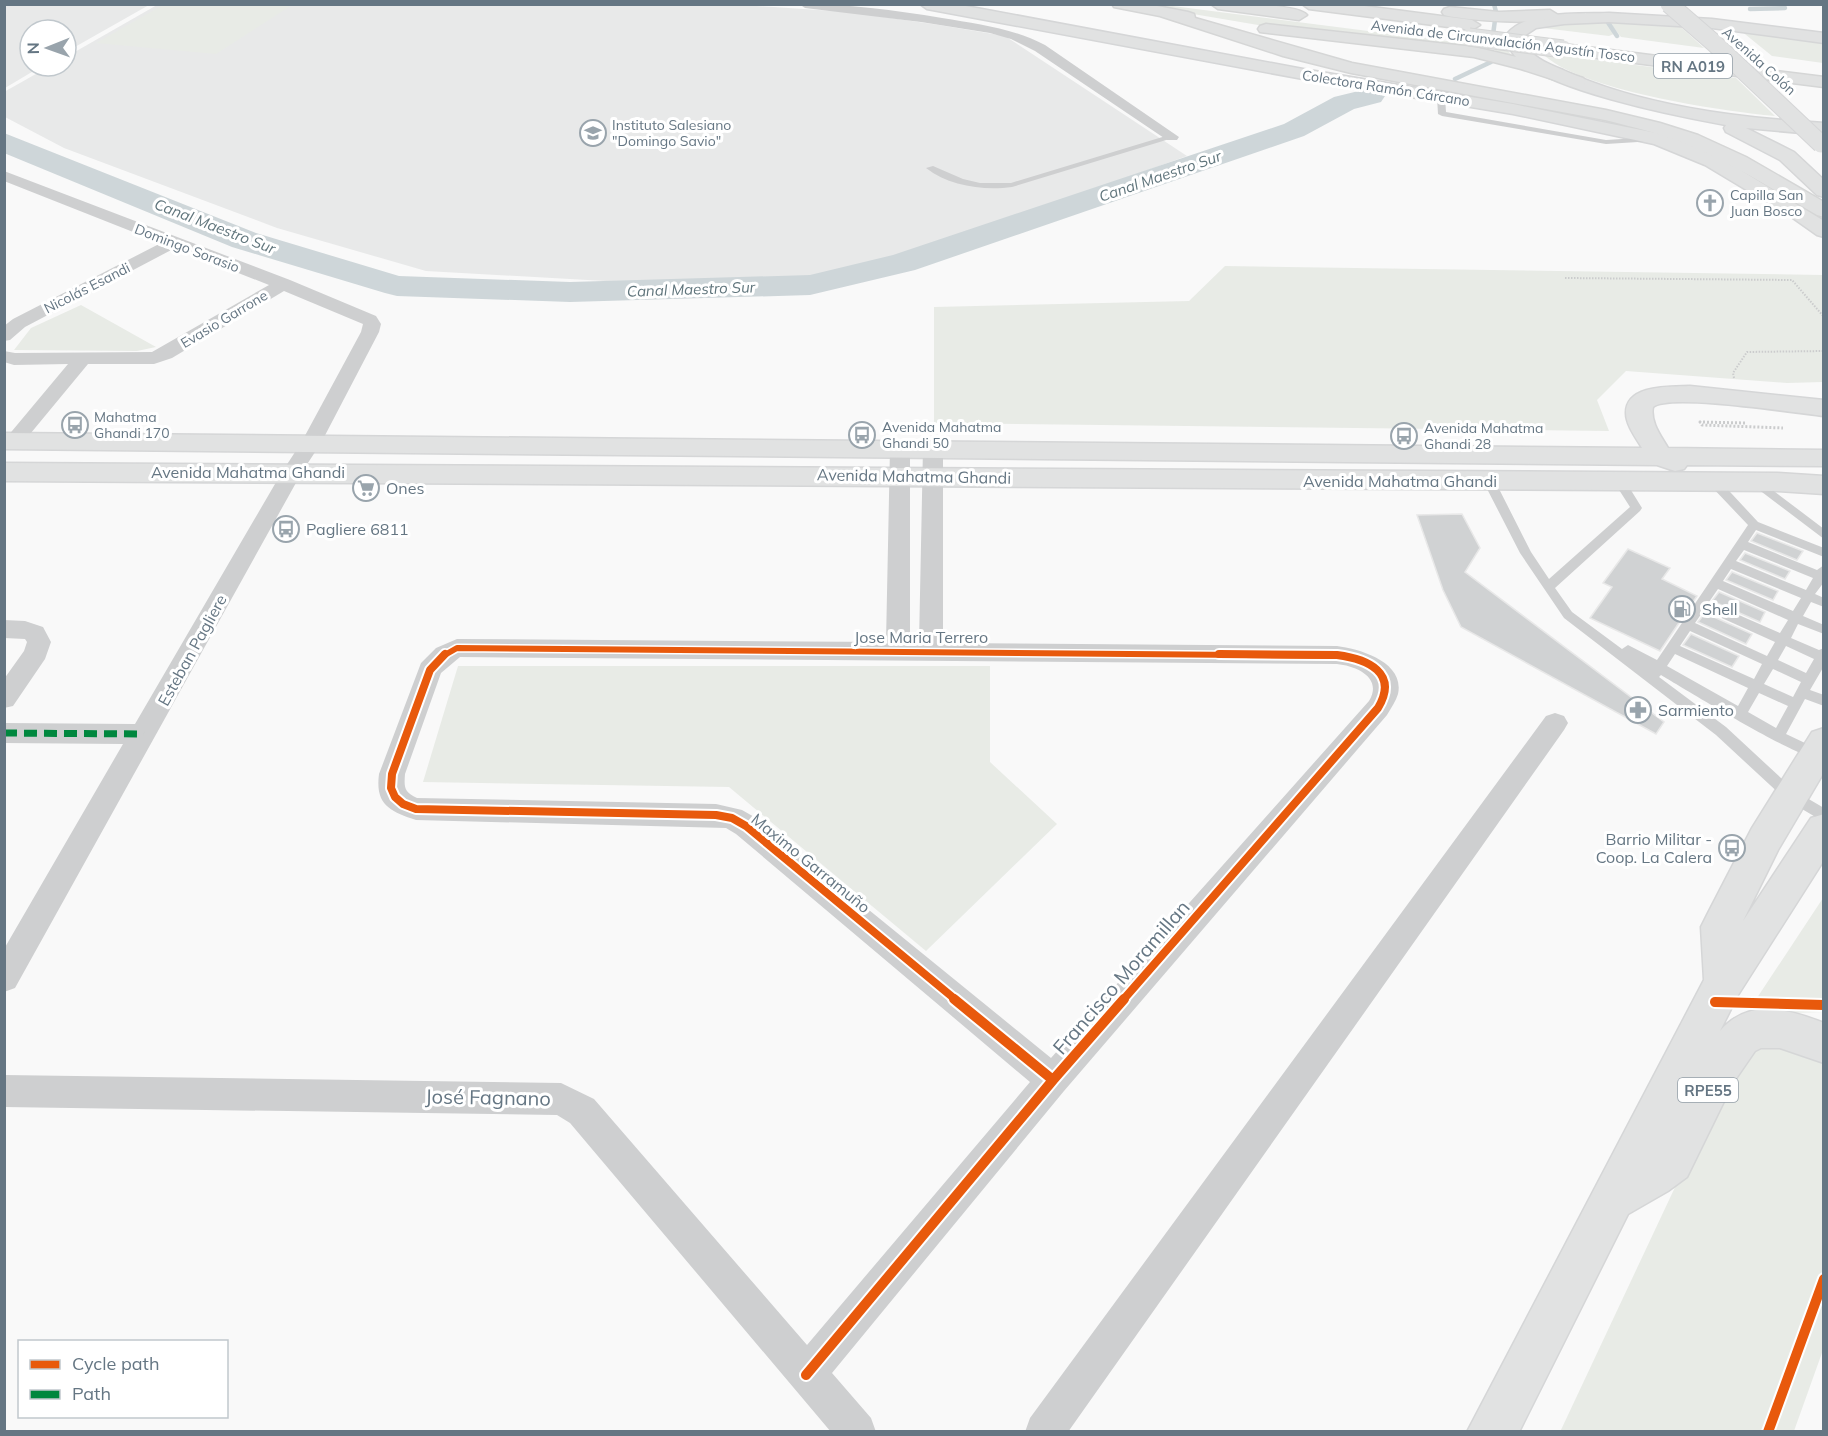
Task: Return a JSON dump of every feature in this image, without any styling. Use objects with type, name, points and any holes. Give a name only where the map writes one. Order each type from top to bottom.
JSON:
[{"type":"main road","name":"Colectora Ramón Cárcano","points":[[927,4],[1222,60],[1596,125],[1659,139],[1712,161],[1824,231]]},
{"type":"main road","points":[[1119,4],[1166,14],[1269,30],[1474,52],[1527,65],[1576,82],[1705,118],[1765,143],[1798,165],[1824,191]]},
{"type":"main road","name":"Avenida de Circunvalación Agustín Tosco","points":[[1218,4],[1470,31],[1824,82]]},
{"type":"main road","name":"Avenida de Circunvalación Agustín Tosco","points":[[1310,4],[1470,31]]},
{"type":"main road","points":[[1412,4],[1484,16],[1623,11],[1704,16],[1824,38]]},
{"type":"main road","points":[[1577,12],[1603,4]]},
{"type":"main road","name":"Avenida Colón","points":[[1670,4],[1823,140]]},
{"type":"main road","name":"Avenida Colón","points":[[1694,4],[1801,98]]},
{"type":"main road","points":[[1739,10],[1781,27],[1824,38]]},
{"type":"main road","points":[[1166,14],[1272,47],[1340,65],[1606,115],[1653,127],[1691,139],[1738,160],[1824,211]]},
{"type":"main road","points":[[1550,15],[1534,20],[1518,29],[1514,39],[1516,46],[1535,64],[1576,82]]},
{"type":"main road","name":"Avenida de Circunvalación Agustín Tosco","points":[[1563,43],[1824,70]]},
{"type":"main road","points":[[1657,105],[1823,140]]},
{"type":"main road","points":[[1714,482],[1659,455],[1642,425],[1639,414],[1641,405],[1647,399],[1673,394],[1707,395],[1748,412],[1824,408]]},
{"type":"main road","name":"Avenida Mahatma Ghandi","points":[[9,441],[1824,458]]},
{"type":"main road","name":"Avenida Mahatma Ghandi","points":[[4,472],[900,476],[1714,482],[1824,485]]},
{"type":"main road","points":[[1724,982],[1720,927],[1790,795],[1821,751]]},
{"type":"main road","name":"RPE55","points":[[1492,1431],[1724,982],[1824,829]]},
{"type":"main road","points":[[1778,1029],[1824,1027]]},
{"type":"main road","name":"RPE55","points":[[1612,1199],[1670,1162],[1712,1082],[1743,1035],[1753,1030],[1778,1029],[1792,1031],[1824,1042]]},
{"type":"street","points":[[805,4],[865,7],[988,29],[1030,42],[1172,137]]},
{"type":"street","name":"Domingo Sorasio","points":[[4,175],[370,320]]},
{"type":"street","points":[[4,195],[28,185]]},
{"type":"street","name":"Nicolás Esandi","points":[[4,336],[19,323],[173,243]]},
{"type":"street","name":"Evasio Garrone","points":[[4,356],[14,359],[143,360],[165,354],[284,284]]},
{"type":"street","name":"Esteban Pagliere","points":[[4,978],[292,472],[311,443],[370,332],[372,324],[370,320]]},
{"type":"street","points":[[9,441],[81,360]]},
{"type":"street","points":[[898,651],[900,448]]},
{"type":"street","points":[[932,650],[931,477],[933,448]]},
{"type":"street","points":[[4,629],[35,633],[39,642],[36,653],[4,699]]},
{"type":"street","name":"Jose Maria Terrero","points":[[393,796],[392,774],[430,670],[437,659],[457,648],[1348,655],[1362,660],[1377,670],[1386,684]]},
{"type":"street","name":"Francisco Moramillan","points":[[806,1375],[1053,1080],[1378,708],[1386,693],[1386,684]]},
{"type":"street","points":[[1044,1431],[1555,723]]},
{"type":"street","points":[[4,733],[144,734]]},
{"type":"street","name":"Maximo Garramuño","points":[[393,796],[402,805],[416,809],[716,815],[732,818],[746,826],[1053,1080]]},
{"type":"street","name":"José Fagnano","points":[[4,1091],[561,1099],[582,1111],[806,1375],[858,1431]]},
{"type":"lane","points":[[930,168],[953,180],[978,186],[1012,185],[1172,137]]},
{"type":"lane","points":[[1488,481],[1526,553],[1568,615],[1656,673],[1740,714],[1778,736],[1821,751]]},
{"type":"lane","points":[[1548,587],[1636,508],[1620,482]]},
{"type":"lane","points":[[1714,482],[1754,525],[1824,553]]},
{"type":"lane","points":[[1758,483],[1824,535]]},
{"type":"lane","points":[[1656,673],[1754,525]]},
{"type":"lane","points":[[1740,714],[1822,574],[1742,544]]},
{"type":"lane","points":[[1729,563],[1824,603]]},
{"type":"lane","points":[[1716,583],[1824,630]]},
{"type":"lane","points":[[1702,604],[1823,656],[1778,736]]},
{"type":"lane","points":[[1688,625],[1770,663],[1802,692]]},
{"type":"lane","points":[[1673,648],[1756,686],[1802,692],[1824,701]]},
{"type":"lane","points":[[1656,673],[1790,795],[1824,816]]},
{"type":"path","points":[[1565,278],[1792,280],[1824,317]]},
{"type":"path","points":[[1790,428],[1702,426],[1700,422],[1748,412],[1733,373],[1748,352],[1824,351]]},
{"type":"shaded area","points":[[5,4],[149,4],[78,45],[78,18],[18,18],[18,78],[22,78],[5,88]]},
{"type":"shaded area","name":"Instituto Salesiano \"Domingo Savio\"","points":[[157,5],[742,5],[849,12],[1005,36],[1187,156],[900,259],[811,280],[676,285],[426,271],[277,228],[64,148],[5,117],[4,92],[29,78],[78,78],[78,50]]},
{"type":"shaded area","points":[[163,5],[292,5],[216,54],[96,43]]},
{"type":"shaded area","points":[[1140,5],[1165,5],[1486,46],[1486,51],[1495,52],[1496,47],[1507,50],[1513,56],[1258,25]]},
{"type":"shaded area","points":[[1585,17],[1671,18],[1704,48],[1621,37],[1606,18],[1604,18],[1614,34],[1609,36],[1543,28],[1569,19]]},
{"type":"shaded area","points":[[1735,26],[1823,44],[1823,63],[1772,56]]},
{"type":"shaded area","points":[[1542,53],[1736,78],[1775,116],[1687,104],[1617,88],[1586,78],[1560,66]]},
{"type":"shaded area","points":[[1225,266],[1823,275],[1823,382],[1787,383],[1626,371],[1597,400],[1609,431],[934,423],[934,307],[1189,301]]},
{"type":"shaded area","points":[[81,305],[156,347],[137,351],[14,350],[31,328]]},
{"type":"shaded area","points":[[458,666],[990,666],[990,762],[1057,824],[926,951],[729,787],[423,782]]},
{"type":"shaded area","points":[[1823,898],[1823,1012],[1755,1014],[1751,1007]]},
{"type":"shaded area","points":[[1767,1045],[1823,1057],[1823,1350],[1794,1431],[1560,1432],[1716,1100],[1752,1049]]},
{"type":"building","points":[[1462,514],[1480,548],[1465,572],[1664,722],[1656,734],[1461,627],[1443,590],[1417,515]]},
{"type":"building","points":[[1757,533],[1803,551],[1797,560],[1751,541]]},
{"type":"building","points":[[1628,549],[1670,568],[1662,579],[1697,596],[1660,651],[1590,618],[1612,587],[1603,583]]},
{"type":"building","points":[[1745,553],[1790,571],[1785,579],[1740,560]]},
{"type":"building","points":[[1732,572],[1778,591],[1773,600],[1726,580]]},
{"type":"building","points":[[1719,592],[1765,612],[1760,622],[1712,601]]},
{"type":"building","points":[[1705,613],[1752,634],[1746,644],[1698,622]]},
{"type":"building","points":[[1691,634],[1739,656],[1732,667],[1683,645]]},
{"type":"waterway","name":"Canal Maestro Sur","points":[[1494,4],[1496,12]]},
{"type":"waterway","name":"Canal Maestro Sur","points":[[1750,9],[1785,8]]},
{"type":"waterway","points":[[1605,18],[1617,36]]},
{"type":"waterway","name":"Canal Maestro Sur","points":[[1492,42],[1495,20]]},
{"type":"waterway","name":"Canal Maestro Sur","points":[[1455,79],[1491,62]]},
{"type":"waterway","name":"Canal Maestro Sur","points":[[4,142],[244,240],[397,286],[570,292],[810,285],[903,263],[1294,130],[1344,103],[1371,96]]},
{"type":"marked path","points":[[4,733],[144,734]]},
{"type":"cycle path","points":[[806,1375],[1053,1080],[1378,708],[1386,691],[1382,675],[1369,664],[1337,655],[457,648],[436,662],[430,670],[392,774],[392,793],[398,801],[416,809],[716,815],[732,818],[746,826],[1053,1080]]},
{"type":"cycle path","points":[[1715,1002],[1824,1005]]},
{"type":"cycle path","points":[[1768,1432],[1824,1279]]},
{"type":"place","name":"Instituto Salesiano \"Domingo Savio\"","points":[[593,133]]},
{"type":"place","name":"Capilla San Juan Bosco","points":[[1710,203]]},
{"type":"place","name":"Mahatma Ghandi 170","points":[[75,425]]},
{"type":"place","name":"Avenida Mahatma Ghandi 50","points":[[862,435]]},
{"type":"place","name":"Avenida Mahatma Ghandi 28","points":[[1404,436]]},
{"type":"place","name":"Ones","points":[[366,488]]},
{"type":"place","name":"Pagliere 6811","points":[[286,529]]},
{"type":"place","name":"Shell","points":[[1682,609]]},
{"type":"place","name":"Sarmiento","points":[[1638,710]]},
{"type":"place","name":"Barrio Militar - Coop. La Calera","points":[[1732,848]]}]
